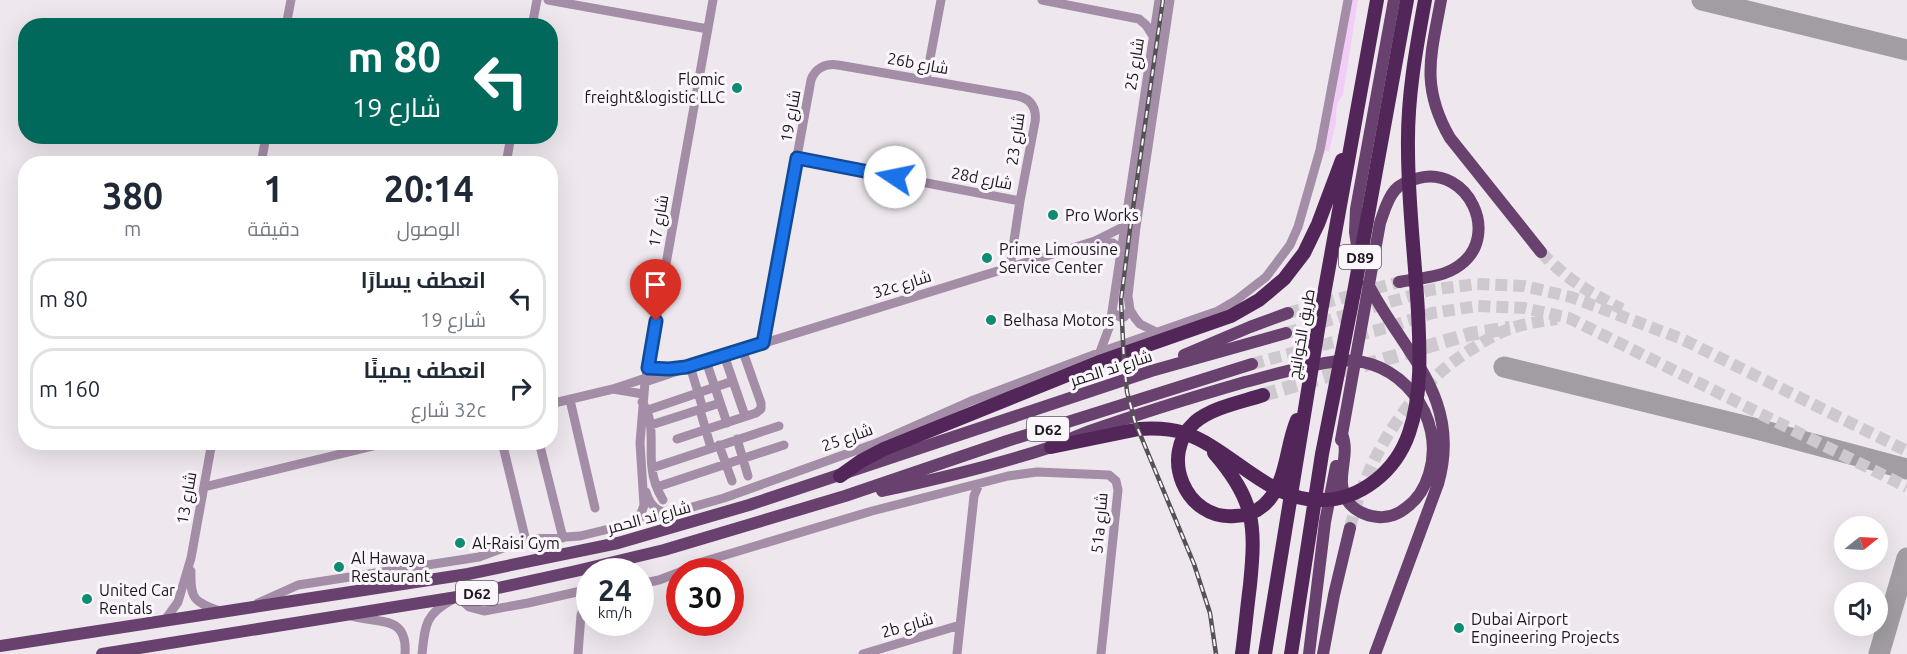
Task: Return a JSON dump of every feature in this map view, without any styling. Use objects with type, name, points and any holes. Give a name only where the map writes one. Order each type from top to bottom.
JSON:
[{"type":"highway","name":"طريق الخوانيج","points":[[1265,654],[1306,403],[1377,0]]},
{"type":"highway","name":"D89","points":[[1291,654],[1322,454],[1407,0]]},
{"type":"highway","points":[[1051,447],[1139,429],[1167,429],[1186,433],[1278,489],[1295,497],[1314,500],[1342,497],[1368,486],[1390,467],[1401,452],[1409,434],[1414,415],[1419,364],[1408,150],[1413,70],[1425,0]]},
{"type":"highway","points":[[840,476],[861,461],[884,449],[1102,361],[1231,316],[1259,300],[1284,279],[1304,253],[1351,142]]},
{"type":"highway","points":[[1263,395],[1206,415],[1187,432],[1181,443],[1178,469],[1181,482],[1195,503],[1205,511],[1217,515],[1235,516],[1252,512],[1271,498],[1282,477],[1292,434],[1306,403]]},
{"type":"highway","points":[[1204,443],[1229,471],[1237,484],[1247,504],[1253,526],[1253,554],[1242,654]]},
{"type":"main road","points":[[1375,654],[1429,511],[1443,464],[1444,443],[1440,410],[1428,381],[1370,287],[1361,266],[1355,232],[1356,209],[1394,0]]},
{"type":"main road","points":[[1441,0],[1431,57],[1432,99],[1450,138],[1541,252]]},
{"type":"main road","points":[[1309,654],[1325,522],[1380,223],[1395,190],[1404,183],[1424,177],[1444,178],[1462,189],[1474,206],[1479,225],[1474,247],[1461,265],[1451,270],[1399,282]]},
{"type":"main road","points":[[1151,371],[1212,342],[1288,313]]},
{"type":"main road","name":"شارع ند الحمر","points":[[0,646],[468,574],[578,552],[674,528],[840,476],[1151,371],[1286,333]]},
{"type":"main road","points":[[845,496],[873,493],[959,474],[1051,447],[1158,409],[1288,370],[1340,361],[1359,361],[1387,371],[1410,388],[1428,419],[1431,431],[1431,468],[1416,499],[1401,512],[1384,517],[1366,515],[1351,506],[1343,490],[1341,473],[1346,446],[1342,434]]},
{"type":"main road","name":"D62","points":[[102,654],[458,597],[664,550],[845,496],[1007,441],[1252,364]]},
{"type":"main road","points":[[1323,654],[1350,528]]},
{"type":"street","points":[[288,18],[291,0]]},
{"type":"street","points":[[534,18],[537,0]]},
{"type":"street","points":[[548,0],[708,29]]},
{"type":"street","name":"شارع 17","points":[[634,524],[644,505],[640,443],[646,376],[713,0]]},
{"type":"street","points":[[926,80],[941,0]]},
{"type":"street","points":[[1042,0],[1139,19],[1153,36]]},
{"type":"street","name":"شارع 25","points":[[1130,310],[1128,296],[1136,227],[1170,0]]},
{"type":"street","points":[[1100,352],[1218,311],[1252,290],[1266,277],[1290,245],[1298,227],[1320,150],[1348,0]]},
{"type":"street","points":[[1139,19],[1159,4]]},
{"type":"street","name":"شارع 25","points":[[250,607],[298,585],[479,556],[526,541],[580,536],[634,524],[724,498],[867,447],[960,406],[1100,352],[1113,312],[1159,4]]},
{"type":"street","name":"26b شارع","points":[[816,71],[832,64],[1018,96]]},
{"type":"street","name":"شارع 19","points":[[763,343],[811,80],[816,71]]},
{"type":"street","name":"شارع 23","points":[[1010,267],[1036,114],[1029,101],[1018,96]]},
{"type":"street","name":"28d شارع","points":[[797,158],[1020,201]]},
{"type":"street","name":"32c شارع","points":[[558,402],[613,389],[646,376],[706,361],[1095,241],[1125,226]]},
{"type":"street","points":[[1095,241],[1113,243],[1121,249]]},
{"type":"street","points":[[1113,312],[1124,317],[1130,310],[1140,324],[1156,332]]},
{"type":"street","points":[[677,439],[759,412],[762,406],[742,349]]},
{"type":"street","points":[[724,355],[745,416]]},
{"type":"street","points":[[706,361],[725,423],[743,458],[748,476]]},
{"type":"street","points":[[688,366],[698,393],[706,429],[726,464],[732,482]]},
{"type":"street","name":"32c شارع","points":[[646,376],[672,374],[688,366]]},
{"type":"street","points":[[663,500],[652,468],[651,425],[644,402],[698,393],[733,381]]},
{"type":"street","name":"32c شارع","points":[[613,389],[644,402]]},
{"type":"street","points":[[570,400],[596,508]]},
{"type":"street","points":[[651,425],[720,403]]},
{"type":"street","points":[[652,468],[778,426]]},
{"type":"street","points":[[688,435],[693,475]]},
{"type":"street","points":[[657,487],[784,445]]},
{"type":"street","name":"شارع 13","points":[[165,620],[178,602],[191,558],[211,450]]},
{"type":"street","points":[[204,488],[358,450]]},
{"type":"street","points":[[504,450],[526,541]]},
{"type":"street","points":[[541,450],[563,538]]},
{"type":"street","name":"51a شارع","points":[[718,558],[872,510],[1008,476],[1027,473],[1105,475],[1116,481],[1118,490],[1101,654]]},
{"type":"street","name":"شارع 17","points":[[643,484],[652,505],[659,512],[669,514]]},
{"type":"street","points":[[957,654],[975,491],[979,484]]},
{"type":"street","points":[[961,488],[969,497],[973,510]]},
{"type":"street","name":"شارع 13","points":[[191,558],[190,589],[194,598],[202,605],[220,611]]},
{"type":"street","points":[[422,654],[428,619],[439,607],[458,597],[469,607],[484,611],[576,593]]},
{"type":"street","points":[[569,594],[576,601]]},
{"type":"street","points":[[347,615],[394,624],[405,638],[405,654]]},
{"type":"street","name":"2b شارع","points":[[863,654],[960,626]]},
{"type":"street","points":[[578,654],[579,636]]},
{"type":"shaded area","points":[[1349,0],[1358,0],[1343,95],[1337,105],[1336,123],[1329,152],[1322,149]]},
{"type":"taxiway","points":[[1702,0],[1907,50]]},
{"type":"taxiway","points":[[1504,367],[1753,428],[1907,469]]},
{"type":"taxiway","points":[[1879,654],[1907,558]]},
{"type":"tunnel","points":[[1541,252],[1579,285],[1622,309]]},
{"type":"tunnel","points":[[1288,313],[1399,282]]},
{"type":"tunnel","points":[[1286,333],[1430,290],[1477,284],[1524,286],[1571,297],[1682,339],[1907,451]]},
{"type":"tunnel","points":[[1252,364],[1432,313],[1478,306],[1524,308],[1569,318],[1907,487]]},
{"type":"tunnel","points":[[1350,528],[1368,474],[1380,449],[1411,402],[1430,382],[1451,363],[1497,334],[1523,325],[1557,319]]},
{"type":"tunnel","points":[[1263,395],[1470,334],[1510,328]]},
{"type":"railway","points":[[1163,0],[1121,300],[1124,362],[1127,392],[1135,422],[1194,564],[1210,613],[1216,654]]},
{"type":"place","name":"Flomic freight&logistic LLC","points":[[737,88]]},
{"type":"place","name":"Pro Works","points":[[1053,215]]},
{"type":"place","name":"Prime Limousine Service Center","points":[[987,258]]},
{"type":"place","name":"Belhasa Motors","points":[[991,320]]},
{"type":"place","name":"Al-Raisi Gym","points":[[460,543]]},
{"type":"place","name":"Al Hawaya Restaurant","points":[[339,567]]},
{"type":"place","name":"United Car Rentals","points":[[87,599]]},
{"type":"place","name":"Dubai Airport Engineering Projects","points":[[1459,628]]},
{"type":"route","points":[[656,321],[648,368],[686,367],[763,343],[797,158],[895,177]]}]
